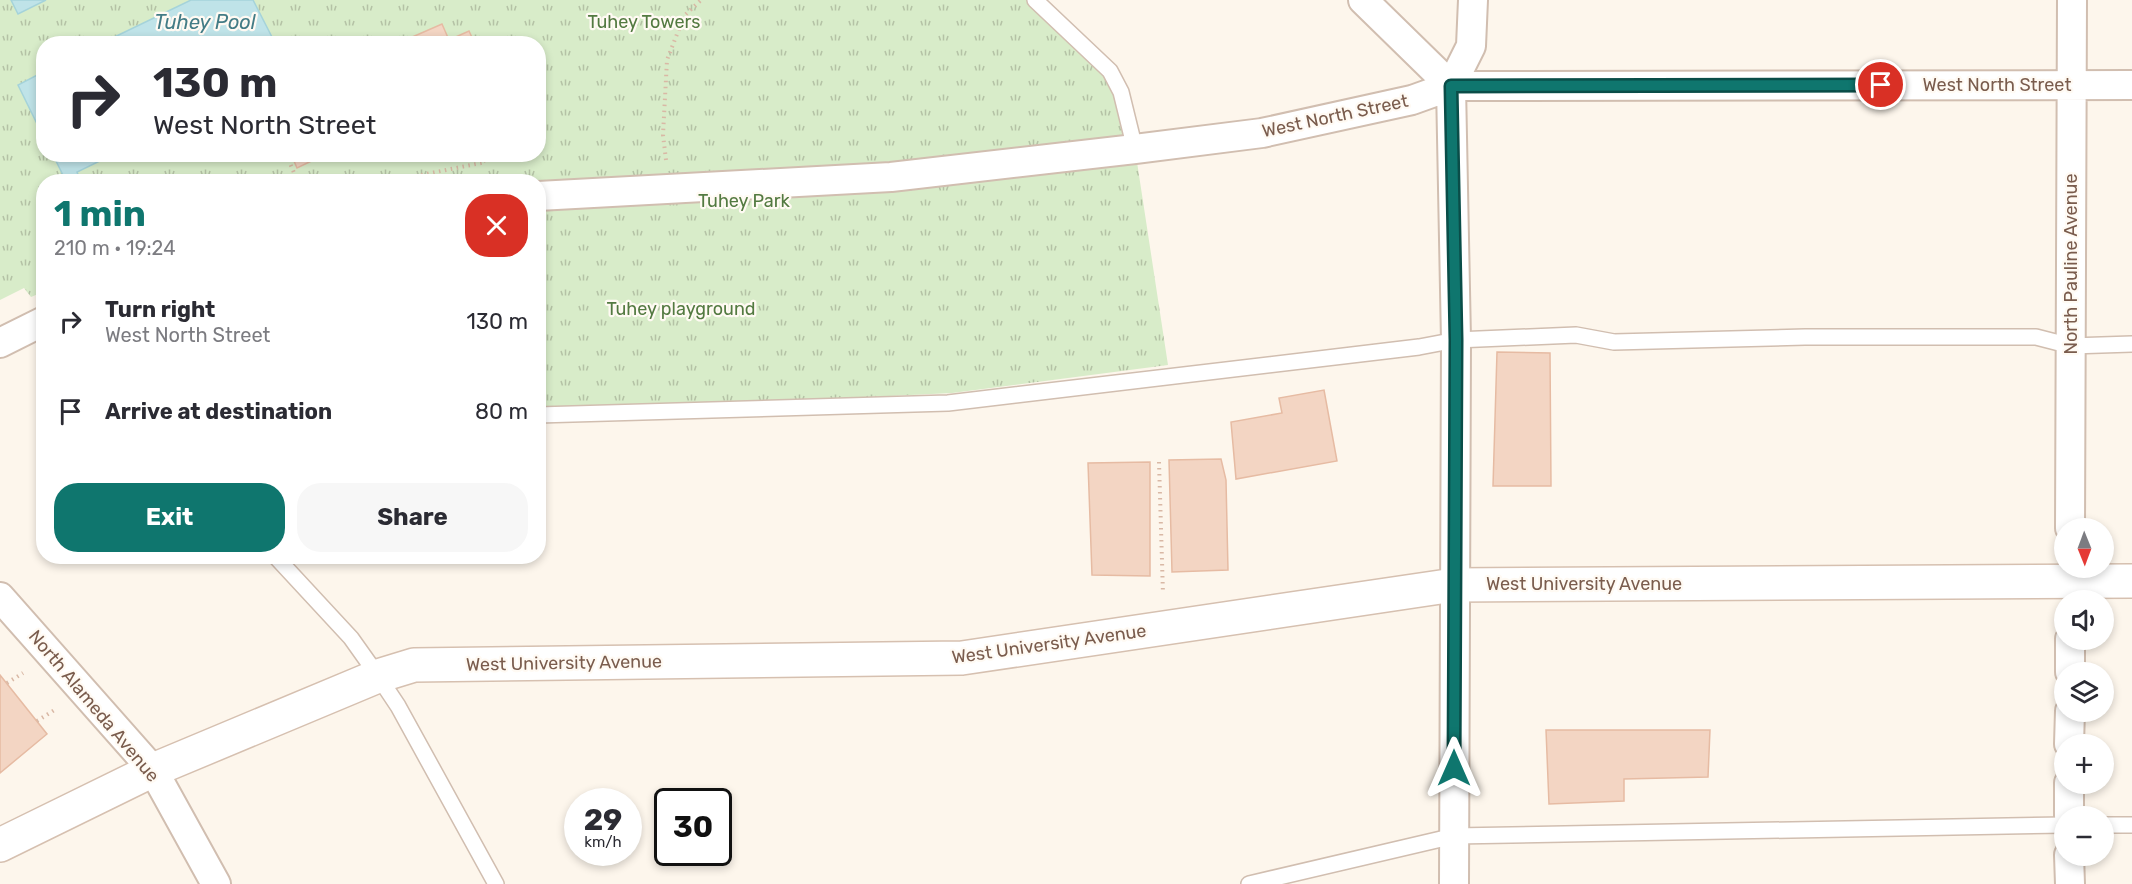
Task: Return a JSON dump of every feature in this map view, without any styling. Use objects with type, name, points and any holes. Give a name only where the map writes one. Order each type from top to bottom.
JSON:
[{"type":"street","points":[[1363,0],[1451,86]]},
{"type":"street","points":[[1454,884],[1456,340],[1451,86],[1471,46],[1473,0]]},
{"type":"street","name":"North Pauline Avenue","points":[[2070,518],[2072,0]]},
{"type":"street","name":"West North Street","points":[[546,196],[891,177],[1135,149],[1262,133],[1412,100],[1451,86],[2132,85]]},
{"type":"street","points":[[0,344],[36,325]]},
{"type":"street","name":"West University Avenue","points":[[0,845],[153,770],[378,676],[414,665],[962,658],[1454,585],[2132,581]]},
{"type":"street","name":"North Alameda Avenue","points":[[0,597],[153,770],[216,884]]},
{"type":"street","points":[[2069,866],[2070,884]]},
{"type":"lane","points":[[1035,0],[1110,71],[1121,92],[1135,149]]},
{"type":"lane","points":[[546,415],[948,403],[1407,349],[1456,340],[1576,335],[1614,342],[1804,337],[2036,337],[2071,346],[2132,344]]},
{"type":"lane","points":[[282,564],[351,638],[378,676],[398,706],[496,884]]},
{"type":"lane","points":[[2114,825],[2132,825]]},
{"type":"lane","points":[[1249,884],[1454,836],[2054,826]]},
{"type":"path","points":[[669,188],[663,135],[667,60],[684,16],[701,0]]},
{"type":"path","points":[[426,174],[486,162]]},
{"type":"path","points":[[1160,462],[1163,597]]},
{"type":"path","points":[[7,683],[23,673]]},
{"type":"path","points":[[37,721],[56,709]]},
{"type":"green space","name":"Tuhey Park","points":[[0,0],[1035,0],[1110,71],[1135,149],[1168,365],[952,393],[546,413],[546,174],[36,174],[36,295],[31,297],[24,288],[0,300]]},
{"type":"water","points":[[11,0],[46,0],[18,14]]},
{"type":"water","name":"Tuhey Pool","points":[[191,0],[253,0],[271,36],[116,36]]},
{"type":"water","points":[[36,76],[36,122],[18,85]]},
{"type":"water","points":[[56,162],[98,162],[77,172],[78,174],[62,174]]},
{"type":"building","points":[[442,24],[447,36],[415,36]]},
{"type":"building","points":[[469,31],[471,36],[458,36]]},
{"type":"building","points":[[294,162],[309,162],[297,168]]},
{"type":"building","points":[[1497,352],[1550,353],[1551,486],[1493,486]]},
{"type":"building","points":[[1324,390],[1337,461],[1236,479],[1231,422],[1282,413],[1279,398]]},
{"type":"building","points":[[1221,459],[1226,480],[1228,570],[1172,572],[1169,460]]},
{"type":"building","points":[[1150,462],[1150,576],[1092,575],[1088,463]]},
{"type":"building","points":[[0,675],[47,734],[0,773]]},
{"type":"building","points":[[1546,730],[1710,730],[1708,777],[1624,779],[1624,801],[1549,804]]},
{"type":"route","points":[[1454,768],[1456,340],[1451,86],[1881,85]]},
{"type":"park label","name":"Tuhey Towers","points":[[644,22]]},
{"type":"park label","name":"Tuhey playground","points":[[681,309]]}]
